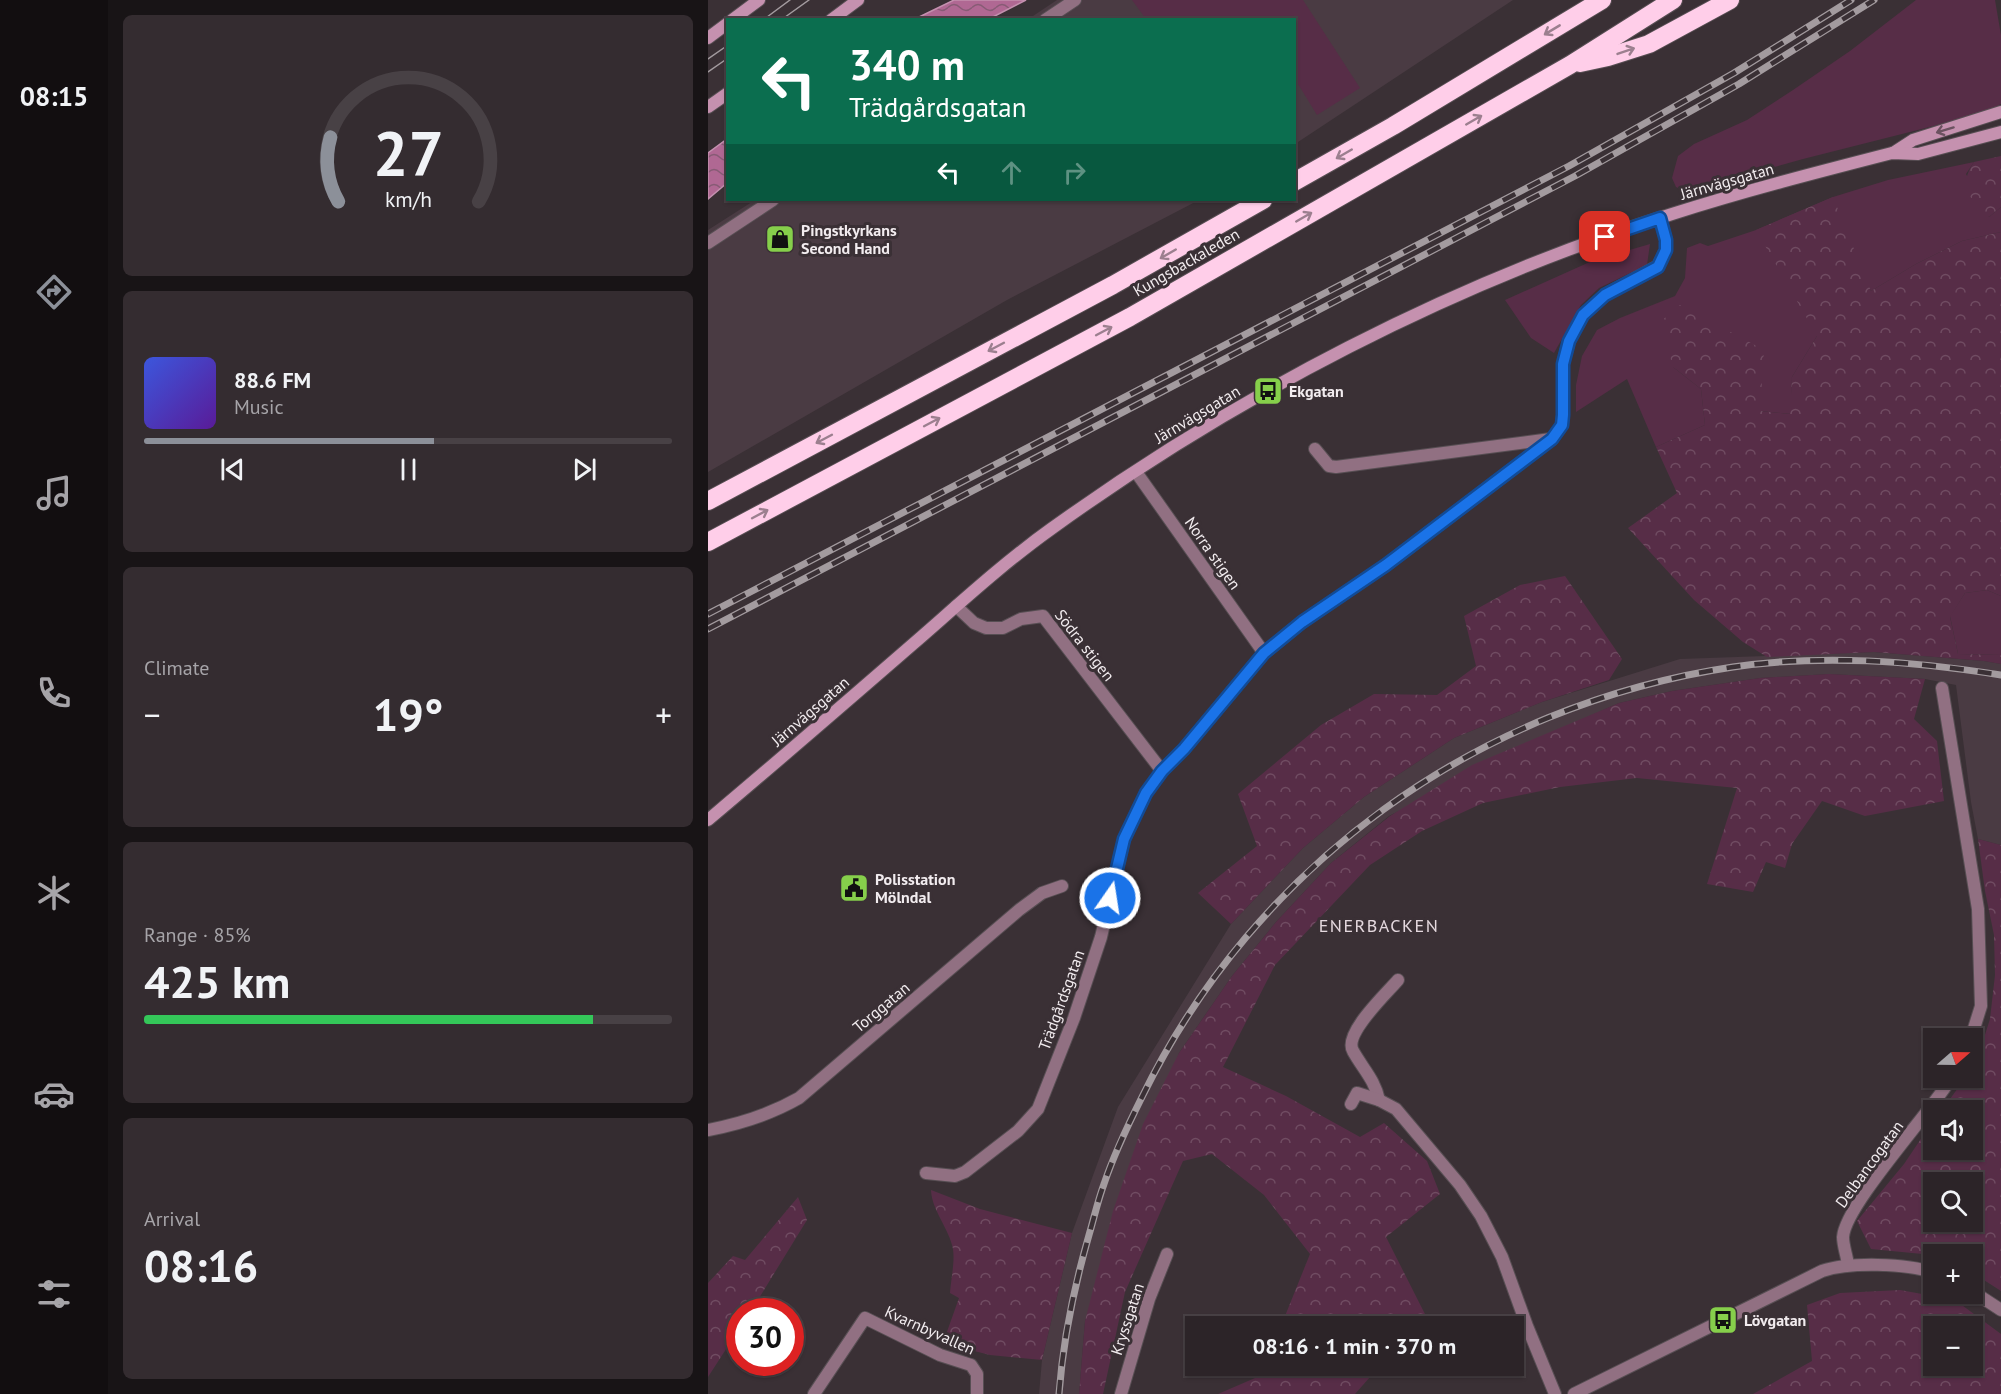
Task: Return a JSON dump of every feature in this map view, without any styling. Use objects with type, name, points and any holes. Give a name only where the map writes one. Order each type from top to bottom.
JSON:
[{"type":"highway","points":[[1296,181],[1393,126],[1602,0]]},
{"type":"highway","name":"Kungsbackaleden","points":[[708,542],[1130,316],[1570,65],[1673,0]]},
{"type":"highway","points":[[1570,65],[1608,57],[1648,44],[1730,0]]},
{"type":"highway","name":"Kungsbackaleden","points":[[708,501],[1113,285],[1261,201]]},
{"type":"street","points":[[735,18],[759,0]]},
{"type":"street","points":[[834,18],[858,0]]},
{"type":"street","points":[[1048,18],[1075,0]]},
{"type":"street","points":[[708,38],[726,24]]},
{"type":"street","points":[[708,107],[726,94]]},
{"type":"street","name":"Järnvägsgatan","points":[[708,820],[1029,545],[1136,472],[1236,409],[1347,348],[1481,286],[1586,244],[1660,218],[1892,153],[1913,140],[2001,112]]},
{"type":"street","name":"Järnvägsgatan","points":[[1892,153],[1918,154],[2001,132]]},
{"type":"street","points":[[708,243],[771,201]]},
{"type":"street","points":[[1315,449],[1329,466],[1336,467],[1552,439],[1562,425],[1563,364],[1569,341],[1583,315],[1605,295],[1658,267],[1666,250],[1666,240],[1660,218]]},
{"type":"street","name":"Trädgårdsgatan","points":[[926,1173],[955,1176],[965,1173],[1018,1131],[1038,1109],[1074,1018],[1101,937],[1124,839],[1146,793],[1162,771],[1184,749],[1264,653],[1302,622],[1395,558],[1552,439]]},
{"type":"street","name":"Norra stigen","points":[[1136,472],[1264,653]]},
{"type":"street","name":"Södra stigen","points":[[956,606],[974,623],[986,628],[1003,628],[1021,619],[1043,616],[1162,771]]},
{"type":"street","points":[[1941,688],[1978,909],[1982,1006],[1974,1028]]},
{"type":"street","name":"Torggatan","points":[[708,1130],[776,1111],[799,1098],[1019,910],[1042,893],[1062,886]]},
{"type":"street","points":[[1379,1100],[1377,1087],[1351,1048],[1352,1037],[1358,1026],[1398,980]]},
{"type":"street","name":"Delbancogatan","points":[[1848,1265],[1843,1238],[1848,1221],[1866,1192],[1944,1088]]},
{"type":"street","points":[[1351,1104],[1357,1093],[1379,1100],[1396,1109],[1460,1185],[1481,1216],[1502,1257],[1527,1326],[1556,1394]]},
{"type":"street","name":"Kryssgatan","points":[[1121,1394],[1149,1299],[1167,1254]]},
{"type":"street","points":[[1574,1394],[1822,1271],[1848,1265],[1889,1266],[1923,1271]]},
{"type":"street","points":[[1983,1298],[2001,1310]]},
{"type":"street","name":"Kvarnbyvallen","points":[[814,1394],[865,1318],[940,1355],[972,1365],[977,1374],[977,1394]]},
{"type":"shaded area","points":[[1057,0],[1513,0],[1296,143],[1296,18],[1030,18]]},
{"type":"shaded area","points":[[753,201],[1197,201],[1007,300],[708,472],[708,230]]},
{"type":"shaded area","points":[[1874,652],[2001,664],[2001,845],[1978,839],[1956,685],[1925,679],[1829,674],[1760,678],[1672,691],[1619,703],[1560,729],[1389,816],[1331,863],[1276,922],[1232,976],[1179,1053],[1085,1321],[1079,1394],[1039,1394],[1042,1360],[1072,1233],[1118,1107],[1231,924],[1303,848],[1364,797],[1454,738],[1542,702],[1680,659]]},
{"type":"green space","points":[[1132,0],[1303,0],[1360,88],[1317,115],[1296,81],[1296,18],[1145,18]]},
{"type":"green space","points":[[1916,0],[1995,0],[2001,35],[2001,104],[1985,113],[1803,159],[1686,192],[1676,187],[1672,178],[1678,156],[1694,144],[1747,120],[1793,90],[1850,51]]},
{"type":"green space","points":[[2001,156],[2001,207],[1989,217],[1971,198],[1966,179],[1974,162]]},
{"type":"green space","points":[[1974,162],[1966,174],[1989,217],[2001,207],[2001,232],[1962,241],[1916,264],[1871,291],[1869,287],[1817,336],[1792,377],[1791,414],[1760,411],[1673,367],[1701,389],[1705,425],[1656,447],[1627,379],[1576,412],[1576,385],[1582,356],[1597,330],[1620,318],[1675,296],[1685,278],[1687,248],[1700,243],[1708,246],[1756,230],[1833,197],[1888,180]]},
{"type":"green space","points":[[1833,197],[1871,291],[1916,264],[1962,241],[2001,232],[2001,596],[1987,590],[1965,593],[1950,617],[1958,654],[2001,655],[2001,664],[1874,652],[1767,657],[1743,642],[1694,600],[1628,528],[1677,493],[1656,447],[1705,425],[1701,389],[1673,367],[1660,322],[1680,305],[1764,350],[1760,411],[1790,414],[1792,377],[1817,336],[1756,230]]},
{"type":"green space","points":[[1650,244],[1647,265],[1599,288],[1581,305],[1554,353],[1531,338],[1505,300],[1592,261]]},
{"type":"green space","points":[[1565,576],[1622,659],[1609,680],[1542,702],[1454,738],[1364,797],[1303,848],[1231,924],[1198,893],[1257,846],[1238,794],[1321,725],[1374,694],[1437,695],[1476,666],[1464,616],[1520,585]]},
{"type":"green space","points":[[1987,590],[2001,596],[2001,655],[1958,654],[1950,616],[1965,593]]},
{"type":"green space","points":[[1829,674],[1925,679],[1914,719],[1937,741],[1944,801],[1865,816],[1822,801],[1792,844],[1785,868],[1766,862],[1753,892],[1707,884],[1737,788],[1637,778],[1560,787],[1483,803],[1422,831],[1370,865],[1275,965],[1223,1067],[1286,1096],[1360,1137],[1384,1123],[1427,1161],[1440,1194],[1386,1237],[1426,1316],[1285,1316],[1310,1254],[1264,1195],[1212,1154],[1183,1161],[1125,1292],[1103,1394],[1079,1394],[1085,1321],[1113,1211],[1143,1124],[1179,1053],[1232,976],[1276,922],[1331,863],[1390,816],[1472,765],[1619,703],[1672,691],[1760,678]]},
{"type":"green space","points":[[1978,839],[2001,845],[2001,1291],[1983,1279],[1983,1244],[1923,1244],[1923,1254],[1871,1249],[1857,1221],[1904,1164],[1923,1136],[1923,1160],[1983,1160],[1983,1100],[1949,1100],[1958,1088],[1983,1088],[1983,1041],[1990,1019],[1995,975],[1994,935]]},
{"type":"green space","points":[[931,1190],[980,1209],[1072,1233],[1042,1360],[990,1355],[943,1343],[959,1298],[950,1293],[953,1249],[934,1205]]},
{"type":"green space","points":[[798,1197],[807,1220],[759,1298],[726,1298],[726,1349],[708,1377],[708,1283],[733,1256],[745,1260]]},
{"type":"green space","points":[[1900,1290],[1923,1294],[1923,1304],[1960,1304],[1977,1316],[1923,1316],[1923,1376],[1983,1376],[1983,1321],[2001,1334],[2001,1394],[1753,1394],[1812,1361],[1807,1305],[1840,1293]]},
{"type":"green space","points":[[1260,1376],[1394,1376],[1370,1377],[1355,1394],[1218,1394]]},
{"type":"water","points":[[954,0],[1026,0],[991,18],[917,18]]},
{"type":"water","points":[[726,140],[726,184],[708,199],[708,153]]},
{"type":"tram line","points":[[766,18],[790,0]]},
{"type":"tram line","points":[[784,18],[809,0]]},
{"type":"tram line","points":[[708,59],[726,46]]},
{"type":"tram line","points":[[708,72],[726,59]]},
{"type":"railway","points":[[708,614],[1569,166],[1734,73],[1851,0]]},
{"type":"railway","points":[[708,629],[1575,176],[1739,84],[1874,0]]},
{"type":"railway","points":[[1059,1394],[1070,1314],[1096,1209],[1112,1162],[1142,1097],[1189,1013],[1246,937],[1311,869],[1384,809],[1463,759],[1549,718],[1639,687],[1733,667],[1800,661],[1901,663],[2001,675]]},
{"type":"place","name":"Pingstkyrkans Second Hand","points":[[780,239]]},
{"type":"place","name":"Ekgatan","points":[[1268,391]]},
{"type":"place","name":"Polisstation Mölndal","points":[[854,888]]},
{"type":"place","name":"Lövgatan","points":[[1723,1320]]},
{"type":"district","name":"ENERBACKEN","points":[[1379,926]]},
{"type":"route","points":[[1110,898],[1124,839],[1146,793],[1162,771],[1184,749],[1264,653],[1302,622],[1386,565],[1552,439],[1562,425],[1563,364],[1569,341],[1583,315],[1605,295],[1658,267],[1666,250],[1666,240],[1660,218],[1605,237]]}]
